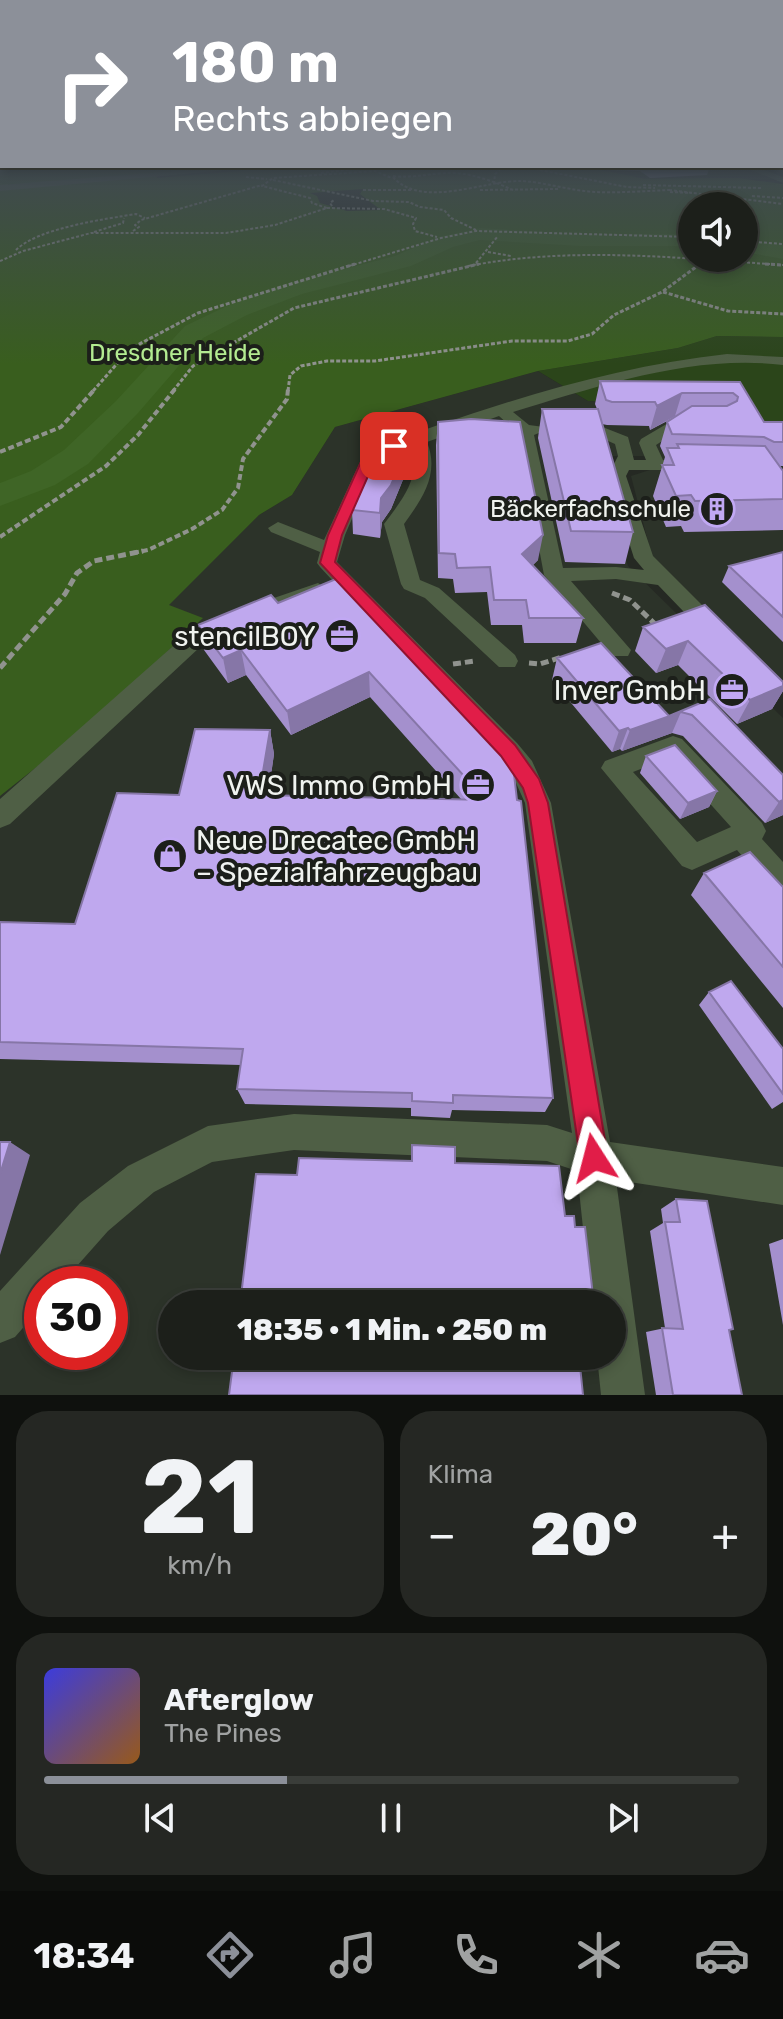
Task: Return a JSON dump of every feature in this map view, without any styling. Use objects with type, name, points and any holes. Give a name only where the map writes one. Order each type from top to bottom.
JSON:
[{"type":"street","points":[[0,816],[206,629],[271,604],[334,565],[371,455],[501,410],[580,387],[717,358],[748,355],[783,361]]},
{"type":"street","points":[[501,410],[525,430],[554,575],[620,650]]},
{"type":"street","points":[[706,422],[681,422],[647,443],[641,464],[617,476],[644,558],[729,645]]},
{"type":"street","points":[[417,438],[525,430],[600,431],[622,441],[627,456],[641,464],[712,467]]},
{"type":"street","points":[[417,438],[425,454],[419,492],[394,524],[411,584],[432,593],[507,661]]},
{"type":"street","points":[[278,528],[334,565],[508,750],[532,785],[538,803],[594,1158],[610,1290]]},
{"type":"street","points":[[554,575],[616,573],[665,579]]},
{"type":"street","points":[[673,746],[752,831],[741,835],[692,857],[614,768],[673,746]]},
{"type":"street","points":[[741,835],[783,883]]},
{"type":"street","points":[[0,1322],[94,1217],[141,1179],[208,1144],[294,1132],[547,1143],[594,1158],[783,1186]]},
{"type":"street","points":[[620,1370],[623,1395]]},
{"type":"path","points":[[16,250],[23,243],[51,234]]},
{"type":"path","points":[[0,261],[23,251],[87,234]]},
{"type":"path","points":[[427,234],[441,238]]},
{"type":"path","points":[[0,452],[61,427],[130,349],[198,313],[460,234]]},
{"type":"path","points":[[588,234],[678,237]]},
{"type":"path","points":[[475,264],[488,252],[498,236]]},
{"type":"path","points":[[758,242],[783,244]]},
{"type":"path","points":[[488,252],[516,257]]},
{"type":"path","points":[[0,537],[106,466],[138,435],[193,366],[294,308],[516,257],[606,253],[678,257]]},
{"type":"path","points":[[758,263],[783,265]]},
{"type":"path","points":[[0,668],[65,594],[77,573],[94,561],[148,550],[192,529],[222,510],[238,488],[243,459],[287,399],[290,375],[301,366],[327,361],[375,361],[512,341],[568,341],[592,334],[614,315],[662,292],[689,272]]},
{"type":"path","points":[[662,292],[728,311],[783,314]]},
{"type":"path","points":[[585,574],[602,589],[630,600],[661,630]]},
{"type":"shaded area","points":[[538,371],[588,401],[644,402],[643,389],[726,381],[776,435],[783,435],[783,688],[652,557],[631,476],[656,468],[647,456],[598,456],[628,566],[783,718],[783,1395],[0,1395],[0,796],[86,728],[168,605],[259,515],[292,495],[335,427]]},
{"type":"green space","name":"Dresdner Heide","points":[[0,234],[678,234],[678,272],[758,272],[758,234],[783,234],[783,337],[717,336],[678,348],[538,371],[335,427],[292,495],[259,515],[169,605],[203,618],[86,728],[0,796]]},
{"type":"green space","points":[[717,336],[783,337],[783,435],[776,435],[726,381],[643,389],[645,402],[588,401],[538,371],[678,348]]},
{"type":"building","points":[[600,381],[740,382],[764,422],[783,422],[783,442],[764,437],[672,434],[667,422],[692,406],[727,406],[737,401],[738,397],[733,393],[682,393],[657,406],[655,402],[612,402],[606,400]]},
{"type":"building","points":[[542,409],[598,409],[633,532],[571,531]]},
{"type":"building","points":[[471,419],[520,422],[543,535],[522,554],[583,618],[529,618],[526,600],[494,600],[490,567],[457,568],[455,554],[439,553],[438,422]]},
{"type":"building","points":[[383,443],[408,446],[391,485],[381,498],[380,513],[352,510]]},
{"type":"building","points":[[677,444],[765,446],[783,471],[783,499],[695,501],[691,495],[676,496],[662,465],[674,465],[667,448],[679,448]]},
{"type":"building","points":[[783,552],[783,617],[729,566]]},
{"type":"building","points":[[336,579],[512,757],[517,800],[521,801],[553,1098],[453,1095],[453,1103],[412,1101],[412,1093],[237,1089],[243,1049],[0,1042],[0,922],[75,924],[117,793],[179,795],[195,729],[270,730],[259,795],[486,800],[369,672],[287,711],[241,650],[223,658],[198,625],[271,595],[278,603]]},
{"type":"building","points":[[705,605],[783,682],[783,686],[750,700],[688,641],[666,649],[643,627]]},
{"type":"building","points":[[601,643],[669,716],[710,699],[783,775],[783,800],[779,802],[692,715],[681,712],[630,730],[619,731],[557,658]]},
{"type":"building","points":[[675,745],[717,791],[688,803],[646,756]]},
{"type":"building","points":[[750,852],[783,887],[783,967],[704,873]]},
{"type":"building","points":[[731,981],[783,1049],[783,1094],[709,992]]},
{"type":"building","points":[[0,1142],[10,1142],[0,1174]]},
{"type":"building","points":[[412,1145],[455,1147],[455,1163],[559,1166],[565,1216],[574,1216],[575,1227],[585,1227],[592,1290],[242,1290],[256,1174],[297,1175],[299,1158],[412,1161]]},
{"type":"building","points":[[676,1199],[707,1201],[733,1329],[729,1330],[742,1395],[673,1395],[662,1328],[683,1329],[665,1222],[680,1222]]},
{"type":"building","points":[[232,1370],[580,1370],[583,1395],[229,1395]]},
{"type":"waterway","points":[[0,495],[43,478],[76,457],[127,407],[194,332],[238,310],[294,289],[403,261],[446,242],[480,234]]},
{"type":"waterway","points":[[482,234],[580,240],[678,240]]},
{"type":"waterway","points":[[758,248],[783,252]]},
{"type":"place","name":"Bäckerfachschule","points":[[717,509]]},
{"type":"place","name":"stencilBOY","points":[[342,636]]},
{"type":"place","name":"Inver GmbH","points":[[732,690]]},
{"type":"place","name":"VWS Immo GmbH","points":[[478,785]]},
{"type":"place","name":"Neue Drecatec GmbH – Spezialfahrzeugbau","points":[[170,856]]},
{"type":"route","points":[[394,446],[371,455],[335,535],[327,563],[343,583],[508,750],[532,785],[538,803],[594,1158]]}]
